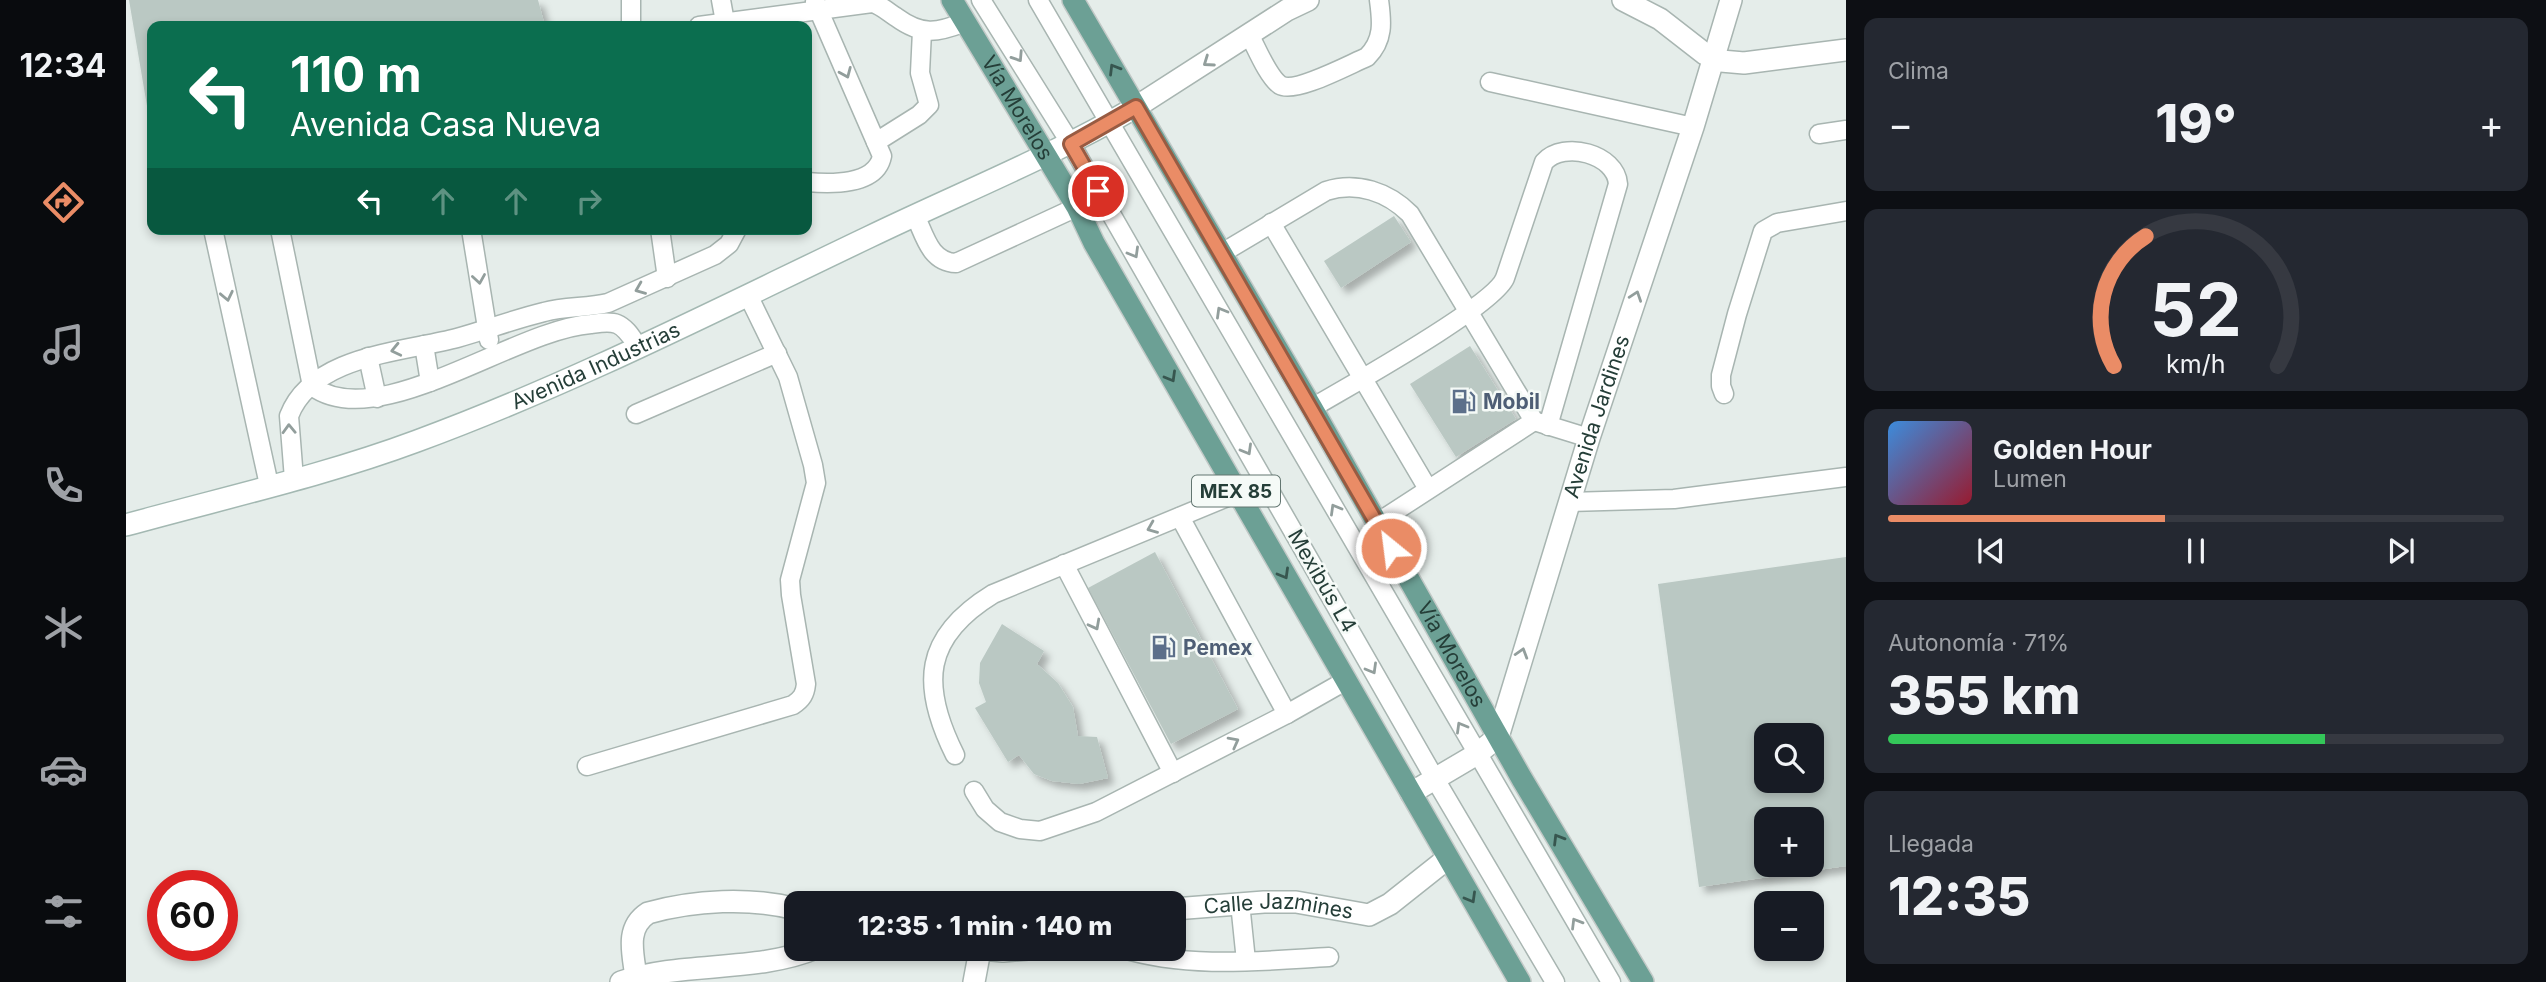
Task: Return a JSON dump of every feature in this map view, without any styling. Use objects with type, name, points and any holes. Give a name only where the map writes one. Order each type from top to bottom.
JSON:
[{"type":"main road","name":"Vía Morelos","points":[[952,0],[1077,207],[1094,243],[1520,982]]},
{"type":"main road","name":"Vía Morelos","points":[[1073,0],[1312,408],[1498,737],[1643,982]]},
{"type":"street","name":"Avenida Industrias","points":[[126,525],[357,461],[517,403],[1071,144],[1110,123],[1249,34],[1308,0]]},
{"type":"street","points":[[1623,0],[1660,19],[1714,59],[1744,63],[1846,50]]},
{"type":"street","name":"Avenida Jardines","points":[[1498,737],[1589,438],[1693,127],[1731,0]]},
{"type":"street","points":[[1411,793],[1477,754],[1498,737]]},
{"type":"street","name":"Calle Jazmines","points":[[1186,908],[1296,902],[1369,915],[1390,904],[1448,858]]},
{"type":"street","points":[[784,906],[743,901],[648,913],[635,926],[628,979],[667,971],[784,958]]},
{"type":"street","points":[[974,982],[975,961]]},
{"type":"lane","points":[[631,0],[631,21]]},
{"type":"lane","points":[[721,0],[725,21]]},
{"type":"lane","name":"Mexibús L4","points":[[981,0],[1071,144],[1435,779],[1555,982]]},
{"type":"lane","points":[[1038,0],[1611,982]]},
{"type":"lane","points":[[1249,34],[1274,79],[1283,87],[1297,87],[1367,57],[1381,34],[1379,0]]},
{"type":"lane","points":[[733,21],[817,5],[872,3],[914,29],[922,31],[934,32],[965,22]]},
{"type":"lane","points":[[812,181],[843,183],[855,180],[870,173],[881,162],[882,156],[817,5]]},
{"type":"lane","points":[[876,142],[929,106],[920,73],[922,31]]},
{"type":"lane","points":[[1490,82],[1693,127]]},
{"type":"lane","points":[[1819,134],[1846,130]]},
{"type":"lane","points":[[1312,408],[1471,312],[1496,292],[1503,283],[1541,168],[1549,157],[1562,151],[1573,151],[1608,163],[1618,176],[1618,184],[1541,423],[1428,489],[1377,523]]},
{"type":"lane","points":[[1222,253],[1326,191],[1353,186],[1388,196],[1410,214],[1541,423],[1589,438]]},
{"type":"lane","points":[[915,215],[935,256],[947,263],[956,263],[1077,207]]},
{"type":"lane","points":[[1724,394],[1721,375],[1763,231],[1777,223],[1846,211]]},
{"type":"lane","points":[[1271,223],[1428,489]]},
{"type":"lane","points":[[214,235],[269,485]]},
{"type":"lane","points":[[281,235],[312,386],[327,395],[341,399],[377,398],[407,391],[491,355],[571,326],[616,323],[639,348]]},
{"type":"lane","points":[[472,235],[491,355]]},
{"type":"lane","points":[[661,235],[667,278]]},
{"type":"lane","points":[[294,479],[289,416],[312,386],[324,377],[368,357],[487,329],[545,312],[608,303],[715,255],[730,235]]},
{"type":"lane","points":[[587,766],[793,705],[805,692],[807,684],[790,580],[816,483],[788,377],[748,295]]},
{"type":"lane","points":[[424,345],[430,382]]},
{"type":"lane","points":[[636,414],[778,353]]},
{"type":"lane","points":[[368,357],[377,398]]},
{"type":"lane","points":[[1569,502],[1674,499],[1846,477]]},
{"type":"lane","points":[[955,755],[941,726],[934,700],[933,679],[937,653],[949,630],[968,610],[993,594],[1237,493]]},
{"type":"lane","points":[[1180,517],[1287,714]]},
{"type":"lane","points":[[1064,564],[1173,773]]},
{"type":"lane","points":[[974,792],[985,809],[1000,822],[1020,829],[1040,831],[1096,812],[1287,714],[1347,680]]},
{"type":"lane","points":[[1240,903],[1246,961]]},
{"type":"lane","points":[[1186,960],[1204,962],[1329,957]]},
{"type":"building","points":[[129,0],[538,0],[544,21],[147,21],[147,106]]},
{"type":"building","points":[[1394,216],[1411,242],[1341,288],[1324,261]]},
{"type":"building","name":"Mobil","points":[[1470,346],[1516,419],[1456,457],[1410,384]]},
{"type":"building","name":"Pemex","points":[[1155,552],[1238,709],[1171,744],[1088,588]]},
{"type":"building","points":[[1846,557],[1846,866],[1824,869],[1824,807],[1754,807],[1754,877],[1769,877],[1699,887],[1658,584]]},
{"type":"building","points":[[1002,624],[1044,651],[1037,664],[1058,683],[1073,707],[1078,736],[1097,737],[1108,778],[1079,784],[1052,781],[1034,774],[1019,755],[1008,762],[975,708],[986,702],[979,683],[980,663]]},
{"type":"place","name":"Mobil","points":[[1463,402]]},
{"type":"place","name":"Pemex","points":[[1163,648]]},
{"type":"route","points":[[1098,191],[1071,144],[1136,107],[1391,548]]}]
